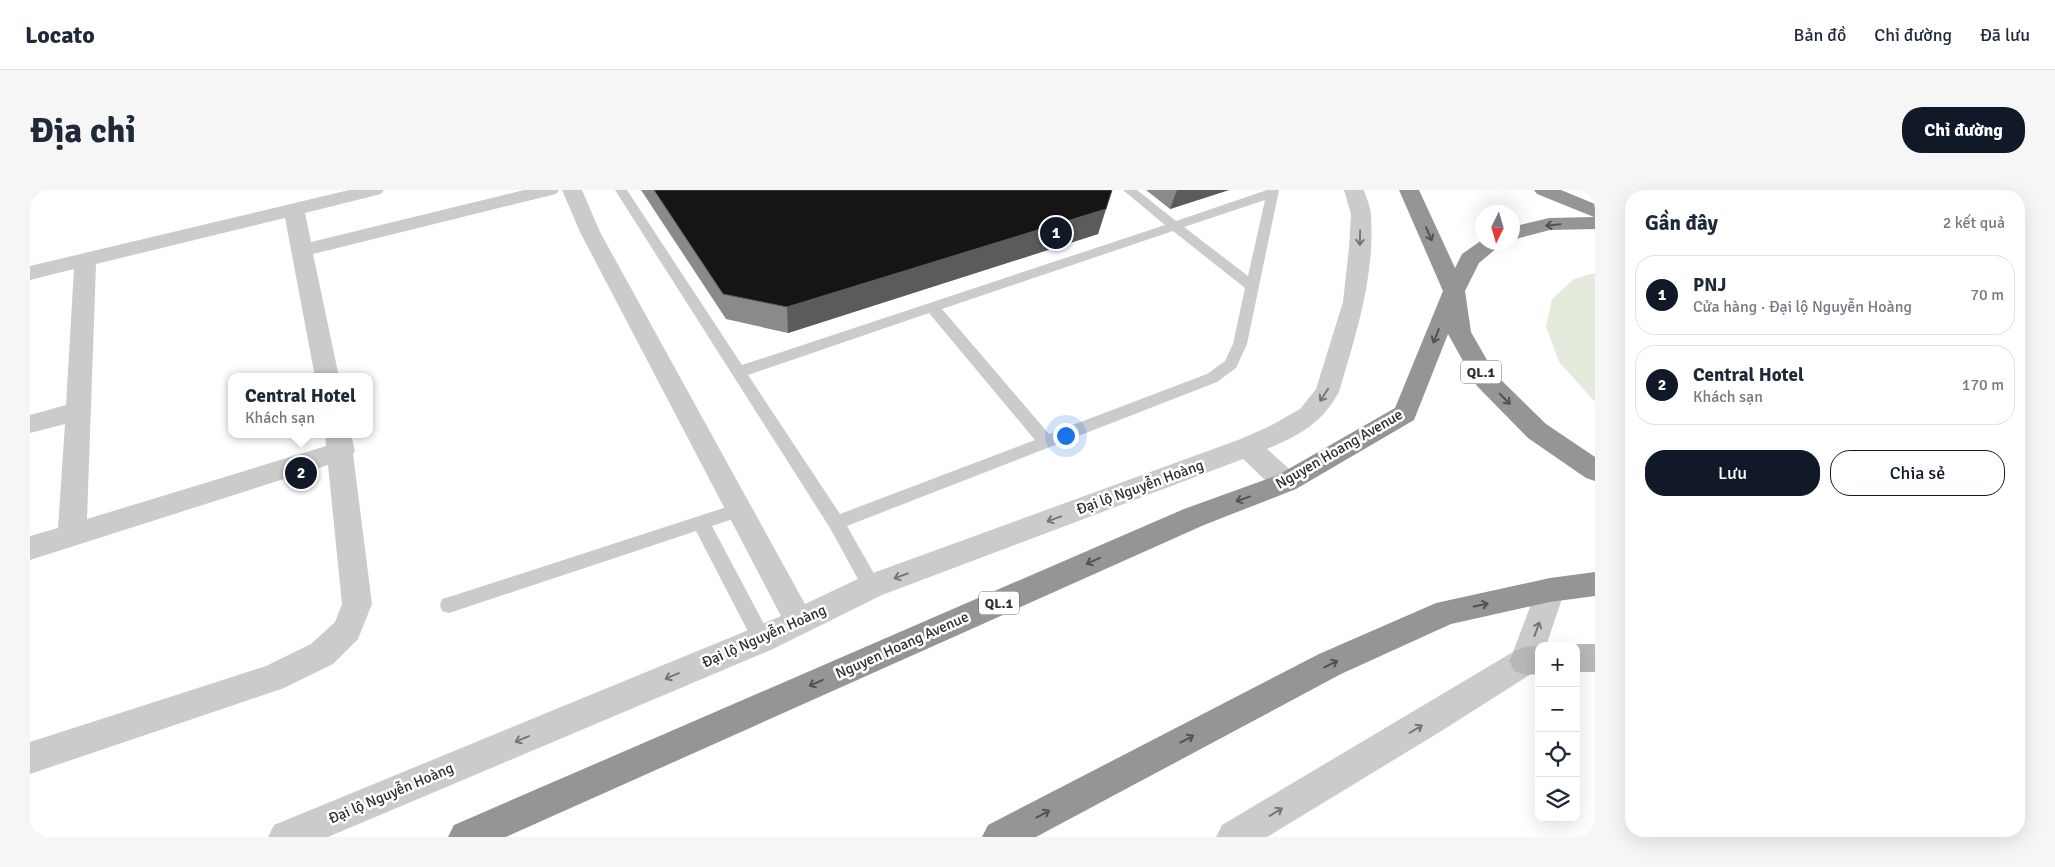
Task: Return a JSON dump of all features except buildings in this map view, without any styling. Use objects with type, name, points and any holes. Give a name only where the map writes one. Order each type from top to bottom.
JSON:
[{"type":"highway","name":"QL.1","points":[[1409,190],[1454,291],[1459,332],[1486,380],[1537,431],[1595,471]]},
{"type":"highway","points":[[1544,190],[1595,211]]},
{"type":"highway","points":[[1520,232],[1549,224],[1595,223]]},
{"type":"highway","name":"QL.1","points":[[1454,291],[1470,259],[1483,250]]},
{"type":"highway","name":"Nguyen Hoang Avenue","points":[[466,837],[1194,517],[1287,482],[1405,414],[1454,291]]},
{"type":"highway","points":[[1000,837],[1360,650],[1447,612],[1550,590],[1595,584]]},
{"type":"main road","points":[[1580,658],[1595,658]]},
{"type":"street","points":[[30,273],[374,190]]},
{"type":"street","points":[[302,250],[549,190]]},
{"type":"street","points":[[572,190],[590,232],[799,621]]},
{"type":"street","name":"Đại lộ Nguyễn Hoàng","points":[[286,837],[762,638],[872,586],[1247,447],[1277,434],[1309,415],[1327,392],[1354,302],[1360,248],[1360,214],[1354,190]]},
{"type":"street","points":[[294,209],[326,373]]},
{"type":"street","points":[[72,535],[86,259]]},
{"type":"street","points":[[30,424],[77,412]]},
{"type":"street","points":[[30,548],[340,443],[357,604],[347,630],[322,654],[273,678],[30,758]]},
{"type":"street","points":[[1247,447],[1287,482]]},
{"type":"street","points":[[1242,835],[1532,660],[1550,590]]},
{"type":"lane","points":[[621,190],[836,523],[872,586]]},
{"type":"lane","points":[[1129,190],[1252,287]]},
{"type":"lane","points":[[739,372],[1272,192]]},
{"type":"lane","points":[[836,523],[1212,378],[1231,364],[1240,344],[1272,192]]},
{"type":"lane","points":[[932,308],[1046,442]]},
{"type":"lane","points":[[449,605],[739,510]]},
{"type":"lane","points":[[701,523],[762,638]]},
{"type":"green space","points":[[1595,273],[1595,402],[1559,362],[1546,327],[1552,299],[1574,279]]},
{"type":"place","name":"PNJ","points":[[1056,233]]},
{"type":"place","name":"Central Hotel","points":[[301,473]]}]
